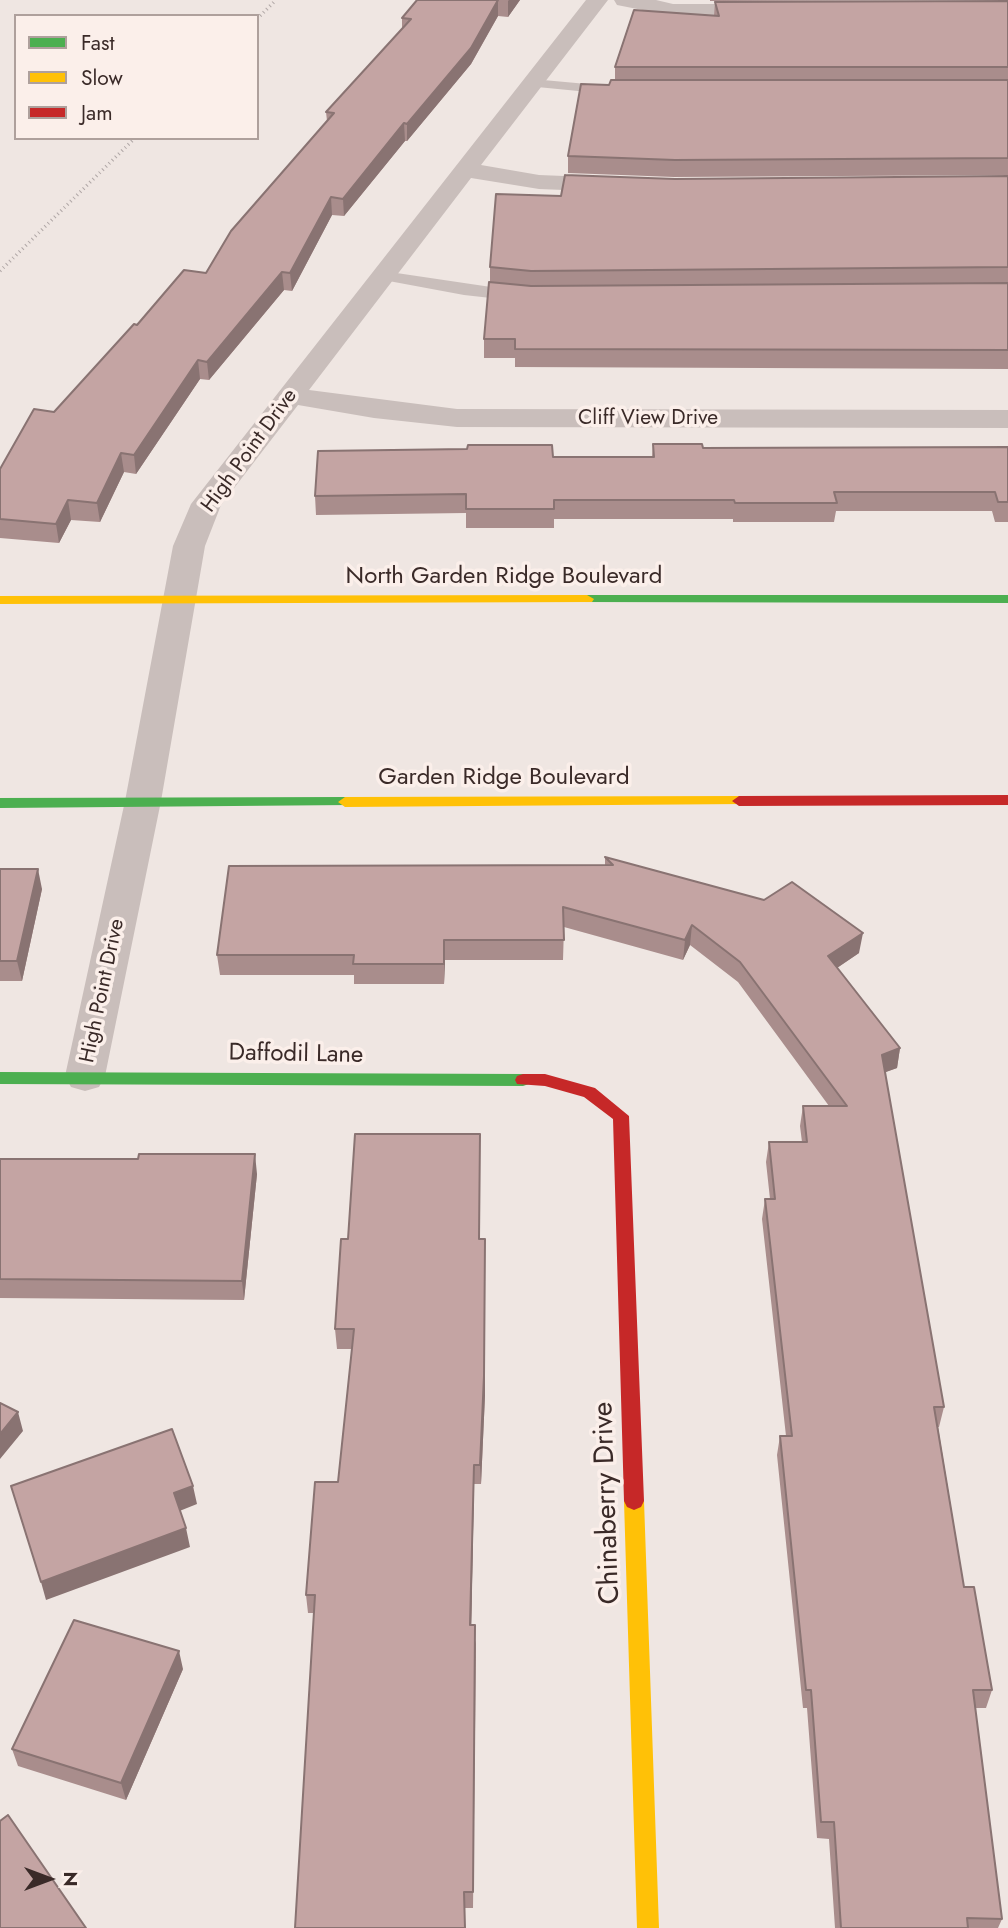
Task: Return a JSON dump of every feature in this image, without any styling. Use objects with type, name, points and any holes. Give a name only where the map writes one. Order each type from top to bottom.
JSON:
[{"type":"main road","name":"North Garden Ridge Boulevard","points":[[0,600],[1008,599]]},
{"type":"main road","name":"Garden Ridge Boulevard","points":[[0,803],[1008,800]]},
{"type":"main road","name":"Daffodil Lane","points":[[0,1078],[85,1076],[545,1080],[589,1092]]},
{"type":"main road","name":"Chinaberry Drive","points":[[589,1092],[621,1116],[648,1928]]},
{"type":"street","name":"High Point Drive","points":[[85,1076],[143,801],[189,546],[206,504],[597,0]]},
{"type":"street","points":[[625,0],[673,10],[789,10]]},
{"type":"street","points":[[465,170],[539,182],[634,186]]},
{"type":"street","name":"Cliff View Drive","points":[[290,395],[374,409],[457,418],[1008,419]]},
{"type":"lane","points":[[531,83],[619,91]]},
{"type":"lane","points":[[383,276],[464,290],[531,297]]},
{"type":"building","points":[[417,0],[498,0],[471,48],[407,124],[404,123],[343,199],[331,197],[290,273],[282,272],[207,362],[198,360],[134,455],[121,453],[97,503],[68,500],[56,524],[0,519],[0,469],[34,409],[54,412],[134,324],[137,325],[184,270],[206,273],[231,231],[334,113],[326,112],[411,19],[402,18]]},
{"type":"building","points":[[1008,1],[1008,67],[615,67],[634,10],[719,16],[715,2]]},
{"type":"building","points":[[611,80],[1008,80],[1008,158],[675,160],[568,156],[581,84],[609,85]]},
{"type":"building","points":[[565,175],[675,179],[1008,176],[1008,267],[531,271],[490,267],[496,194],[561,196]]},
{"type":"building","points":[[489,282],[531,286],[1008,283],[1008,350],[515,349],[515,339],[484,339]]},
{"type":"building","points":[[653,444],[702,444],[703,448],[1008,447],[1008,502],[998,502],[995,492],[834,492],[837,503],[554,500],[554,509],[466,509],[466,494],[315,496],[318,451],[467,449],[468,445],[552,445],[553,457],[654,457]]},
{"type":"building","points":[[605,857],[764,900],[792,882],[863,933],[828,956],[900,1048],[882,1055],[944,1407],[934,1407],[964,1587],[974,1587],[992,1690],[973,1690],[1002,1919],[967,1918],[968,1928],[841,1928],[834,1822],[821,1822],[811,1690],[806,1690],[780,1436],[792,1436],[765,1199],[775,1199],[769,1142],[807,1142],[803,1106],[847,1106],[740,962],[692,925],[685,940],[563,907],[564,940],[444,940],[444,964],[353,964],[354,955],[217,955],[229,866],[613,865]]},
{"type":"building","points":[[0,869],[38,869],[17,961],[0,961]]},
{"type":"building","points":[[355,1134],[480,1134],[479,1239],[485,1239],[484,1376],[480,1465],[474,1465],[470,1625],[475,1625],[473,1892],[464,1892],[465,1928],[295,1928],[315,1595],[306,1595],[315,1482],[338,1482],[354,1329],[335,1329],[341,1239],[348,1239]]},
{"type":"building","points":[[139,1154],[255,1154],[242,1281],[0,1279],[0,1159],[138,1159]]},
{"type":"building","points":[[0,1403],[18,1412],[0,1434]]},
{"type":"building","points":[[172,1429],[193,1486],[174,1493],[186,1528],[41,1582],[11,1486]]},
{"type":"building","points":[[74,1620],[179,1651],[121,1783],[12,1749]]},
{"type":"building","points":[[8,1815],[86,1928],[0,1928],[0,1821]]},
{"type":"railway","points":[[259,17],[276,0]]},
{"type":"railway","points":[[0,271],[133,140]]},
{"type":"traffic: fast","points":[[587,599],[1008,599]]},
{"type":"traffic: fast","points":[[0,803],[345,802]]},
{"type":"traffic: fast","points":[[0,1078],[523,1080]]},
{"type":"traffic: slow","points":[[0,600],[587,599]]},
{"type":"traffic: slow","points":[[345,802],[739,801]]},
{"type":"traffic: slow","points":[[634,1501],[648,1928]]},
{"type":"traffic: jam","points":[[739,801],[1008,800]]},
{"type":"traffic: jam","points":[[523,1080],[545,1080],[589,1092],[621,1116],[634,1501]]}]
